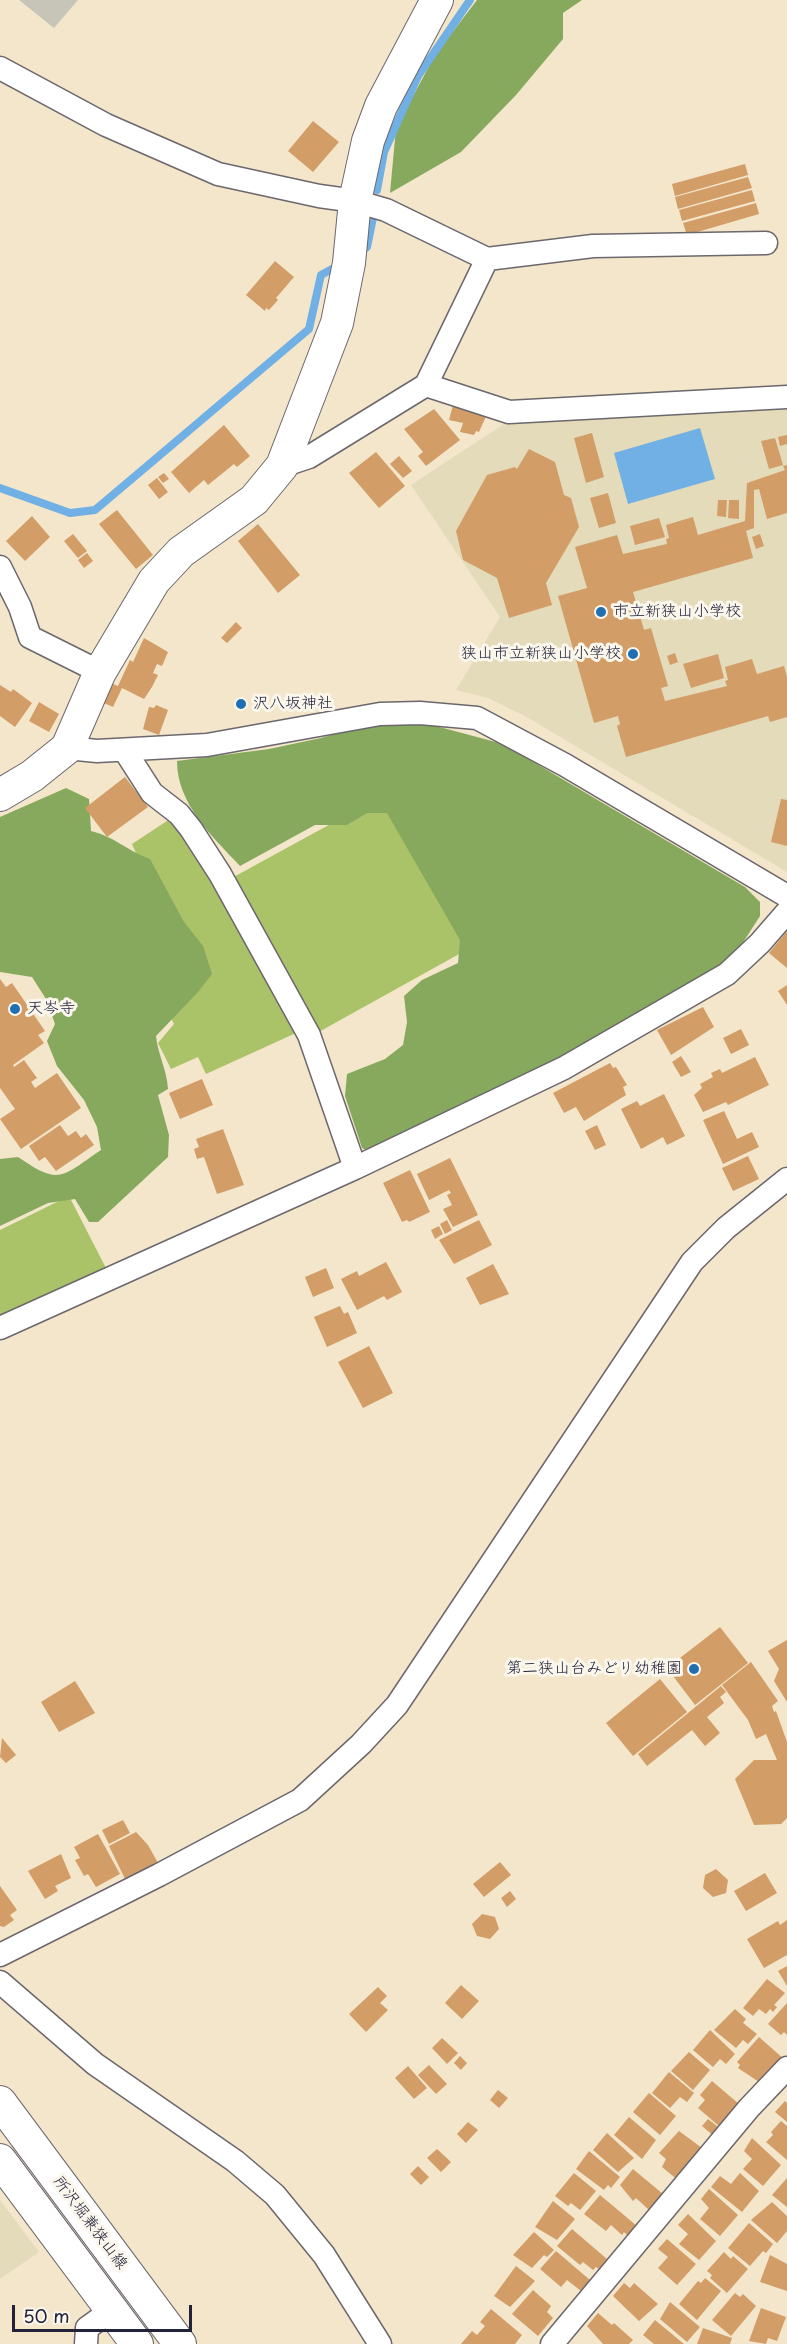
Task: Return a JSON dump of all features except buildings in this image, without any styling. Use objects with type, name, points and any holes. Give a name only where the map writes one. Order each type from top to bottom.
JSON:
[{"type":"street","points":[[1,793],[32,776],[67,747],[100,672],[141,600],[167,567],[181,552],[254,500],[282,466],[337,322],[349,263],[355,201],[368,141],[381,106],[437,0]]},
{"type":"street","points":[[0,68],[106,125],[218,174],[319,196],[355,201],[386,210],[487,259],[593,246],[766,243]]},
{"type":"street","points":[[282,466],[309,457],[426,385],[487,259]]},
{"type":"street","points":[[426,385],[509,412],[787,397]]},
{"type":"street","points":[[0,567],[20,607],[30,637],[100,672]]},
{"type":"street","points":[[67,747],[97,752],[207,745],[380,714],[420,713],[477,718],[565,765],[787,896]]},
{"type":"street","points":[[124,751],[152,793],[179,814],[191,829],[220,874],[309,1035],[355,1168]]},
{"type":"street","points":[[0,1328],[355,1168],[564,1068],[727,974],[760,943],[787,912]]},
{"type":"street","points":[[0,1954],[295,1803],[361,1744],[397,1705],[692,1262],[726,1228],[787,1179]]},
{"type":"street","points":[[0,1982],[95,2064],[235,2161],[275,2195],[324,2255],[380,2344]]},
{"type":"street","points":[[552,2344],[749,2108],[787,2068]]},
{"type":"street","name":"所沢堀兼狭山線","points":[[0,2102],[180,2344]]},
{"type":"street","name":"所沢堀兼狭山線","points":[[0,2160],[137,2344]]},
{"type":"street","points":[[86,2344],[87,2328],[112,2310]]},
{"type":"shaded area","points":[[19,0],[78,0],[54,28]]},
{"type":"shaded area","name":"狭山市立新狭山小学校","points":[[787,404],[787,872],[525,716],[488,698],[456,690],[500,617],[411,485],[513,418],[517,423],[656,409]]},
{"type":"shaded area","points":[[0,2200],[39,2252],[0,2279]]},
{"type":"green space","points":[[477,0],[582,0],[563,13],[563,39],[516,95],[461,152],[390,193],[396,128],[435,55]]},
{"type":"green space","points":[[421,722],[503,744],[745,887],[760,902],[760,916],[728,966],[574,1051],[371,1153],[362,1148],[345,1096],[347,1074],[385,1059],[403,1045],[407,1022],[404,996],[422,980],[458,963],[460,940],[387,813],[367,813],[347,825],[315,825],[240,866],[208,831],[190,805],[183,791],[177,761],[269,749],[321,738],[362,726]]},
{"type":"green space","points":[[66,788],[89,799],[91,831],[150,859],[184,922],[203,946],[212,974],[156,1036],[168,1089],[158,1095],[169,1135],[168,1157],[98,1222],[89,1222],[75,1199],[48,1203],[0,1226],[0,1159],[18,1157],[43,1172],[60,1175],[77,1167],[101,1150],[97,1127],[84,1100],[57,1066],[47,1041],[55,1024],[46,999],[32,977],[0,972],[0,817]]},
{"type":"green space","points":[[389,792],[470,948],[317,1033],[230,879]]},
{"type":"green space","points":[[173,817],[186,830],[296,1033],[206,1074],[198,1057],[171,1069],[158,1043],[174,1024],[157,994],[162,913],[132,844]]},
{"type":"green space","points":[[69,1196],[108,1272],[0,1323],[0,1230]]},
{"type":"water","points":[[700,428],[715,479],[628,504],[614,453]]},
{"type":"waterway","points":[[377,190],[384,152],[418,76],[470,0]]},
{"type":"waterway","points":[[359,252],[367,247],[374,213]]},
{"type":"waterway","points":[[0,488],[70,513],[95,510],[309,329],[321,275],[332,269]]},
{"type":"place","name":"市立新狭山小学校","points":[[601,612]]},
{"type":"place","name":"狭山市立新狭山小学校","points":[[633,654]]},
{"type":"place","name":"沢八坂神社","points":[[241,704]]},
{"type":"place","name":"天岑寺","points":[[15,1009]]},
{"type":"place","name":"第二狭山台みどり幼稚園","points":[[694,1669]]}]
